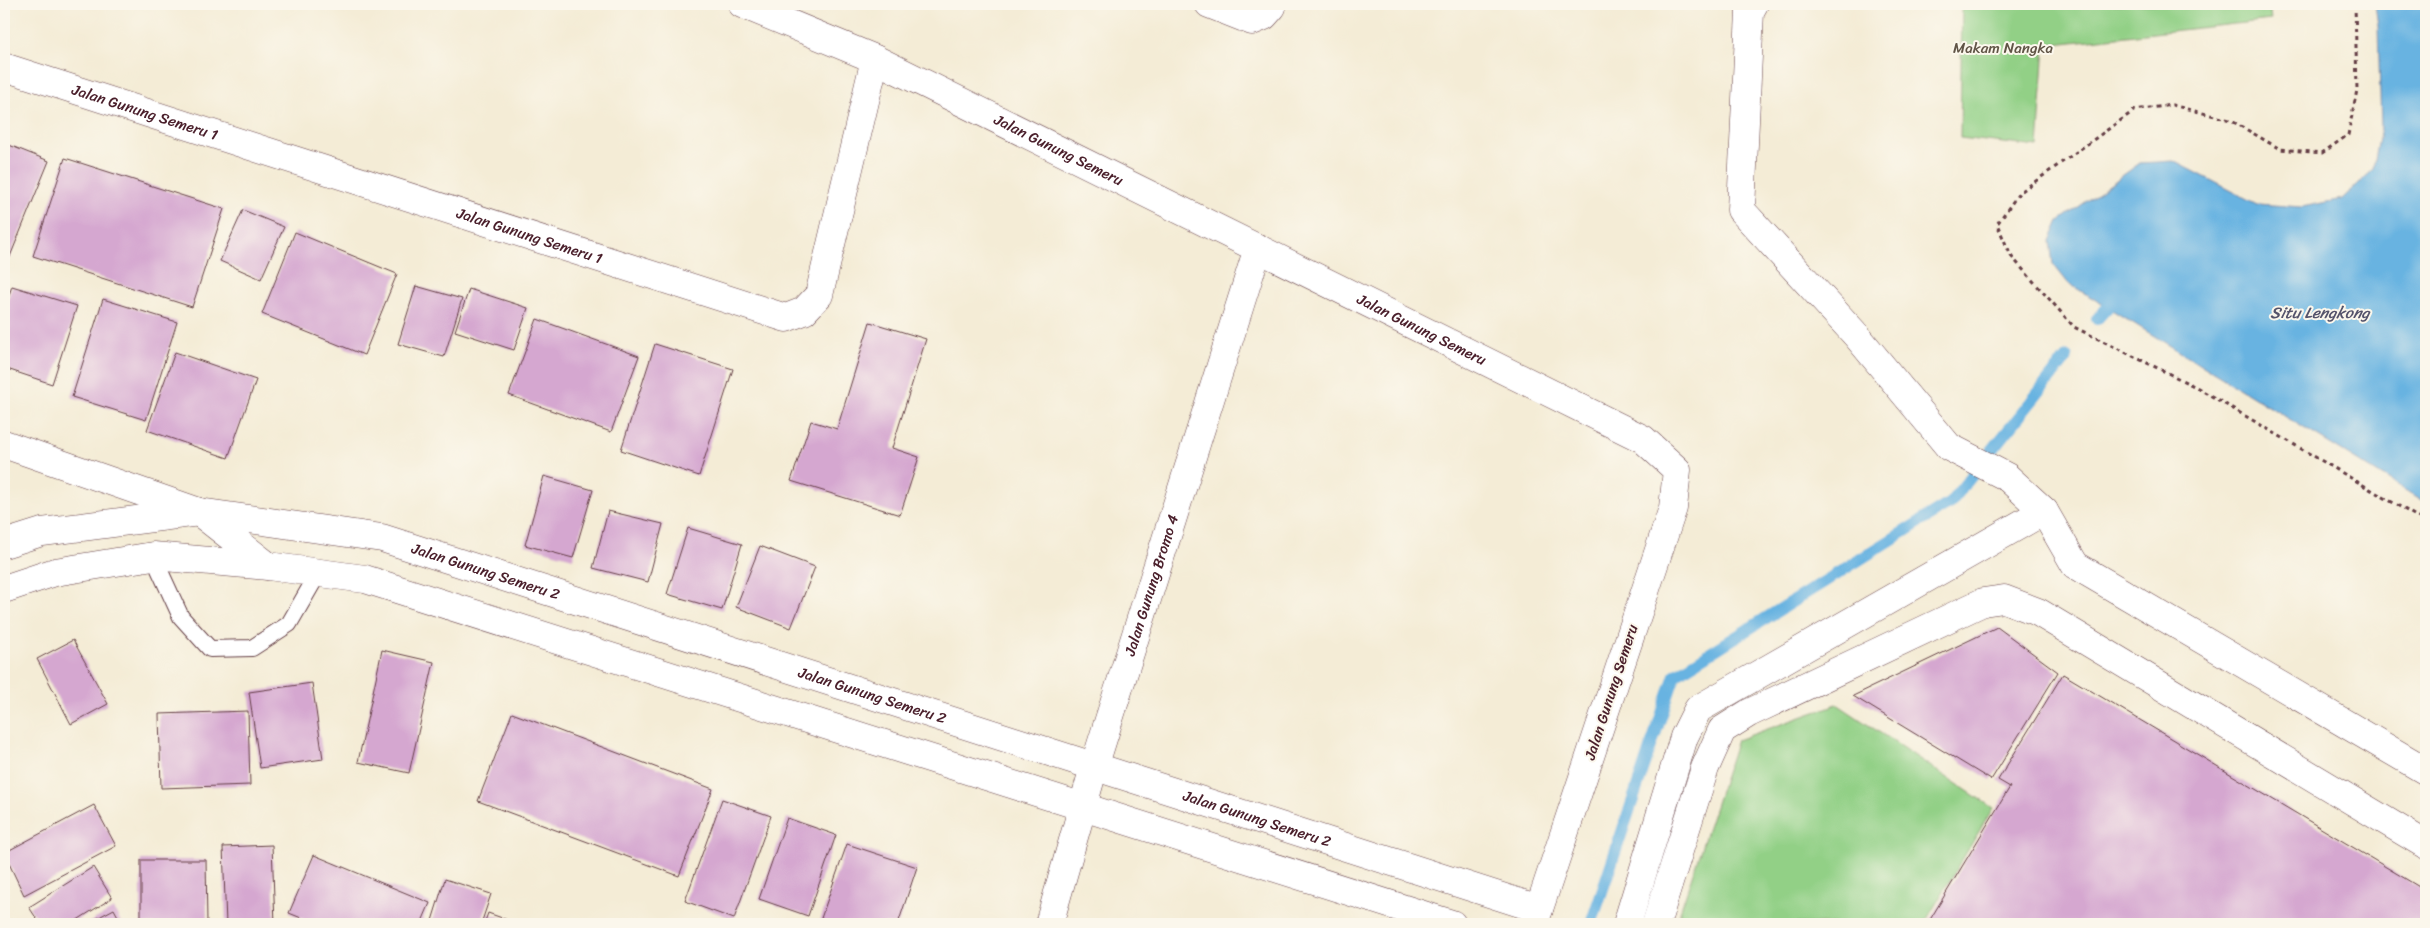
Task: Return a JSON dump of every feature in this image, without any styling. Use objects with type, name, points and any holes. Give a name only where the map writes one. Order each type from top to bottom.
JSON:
[{"type":"street","name":"Jalan Gunung Semeru","points":[[742,4],[875,59],[1643,438],[1677,470],[1673,508],[1536,917]]},
{"type":"street","points":[[1209,4],[1252,21],[1264,16],[1272,7],[1272,4]]},
{"type":"street","points":[[1752,7],[1741,210],[1856,335],[1949,447],[2006,477],[2044,511],[2075,565],[2426,771]]},
{"type":"street","name":"Jalan Gunung Semeru 1","points":[[4,68],[786,318],[804,311],[819,295],[875,59]]},
{"type":"street","name":"Jalan Gunung Bromo 4","points":[[1049,924],[1094,767],[1258,248]]},
{"type":"street","name":"Jalan Gunung Semeru 2","points":[[4,444],[199,512],[382,538],[1094,767],[1536,917]]},
{"type":"street","points":[[1627,924],[1684,737],[1698,709],[2044,511]]},
{"type":"street","name":"Jalan Gunung Semeru 2","points":[[4,544],[42,532],[199,512],[268,566]]},
{"type":"street","points":[[4,589],[55,572],[153,556],[268,566],[365,579],[1452,924]]},
{"type":"street","points":[[1656,924],[1705,768],[1722,730],[1749,713],[1982,602],[2004,599],[2038,612],[2426,846]]},
{"type":"lane","points":[[153,556],[180,617],[210,649],[252,648],[289,624],[319,572]]},
{"type":"path","points":[[2355,4],[2357,90],[2348,135],[2322,153],[2280,149],[2230,120],[2172,105],[2135,110],[2019,193],[1997,224],[2011,256],[2074,327],[2196,386],[2426,522]]},
{"type":"green space","name":"Makam Nangka","points":[[1962,4],[2269,4],[2271,20],[2045,45],[2038,147],[1960,138]]},
{"type":"green space","points":[[1837,704],[1993,808],[1924,924],[1676,924],[1737,740]]},
{"type":"water","name":"Situ Lengkong","points":[[2375,4],[2426,4],[2426,503],[2068,283],[2053,264],[2050,241],[2059,221],[2140,163],[2174,161],[2257,204],[2302,207],[2342,199],[2373,170],[2381,127],[2378,26]]},
{"type":"building","points":[[4,143],[49,161],[9,259],[4,257]]},
{"type":"building","points":[[65,158],[224,209],[192,307],[33,256]]},
{"type":"building","points":[[243,210],[284,227],[261,279],[220,261]]},
{"type":"building","points":[[295,232],[397,274],[364,355],[262,314]]},
{"type":"building","points":[[12,286],[77,306],[52,384],[4,368],[4,310]]},
{"type":"building","points":[[416,286],[462,299],[444,357],[398,344]]},
{"type":"building","points":[[469,289],[528,308],[514,350],[455,331]]},
{"type":"building","points":[[103,299],[177,322],[146,420],[72,397]]},
{"type":"building","points":[[537,319],[639,356],[611,432],[509,395]]},
{"type":"building","points":[[870,322],[926,339],[892,448],[919,457],[900,515],[791,481],[811,421],[837,429]]},
{"type":"building","points":[[655,344],[733,369],[699,476],[621,450]]},
{"type":"building","points":[[175,352],[256,380],[228,458],[147,430]]},
{"type":"building","points":[[544,476],[593,490],[573,558],[525,545]]},
{"type":"building","points":[[608,511],[663,524],[648,582],[593,568]]},
{"type":"building","points":[[688,528],[742,544],[722,610],[667,594]]},
{"type":"building","points":[[760,546],[815,567],[791,628],[736,607]]},
{"type":"building","points":[[1997,627],[2058,672],[1991,780],[1853,696]]},
{"type":"building","points":[[73,640],[108,704],[71,724],[37,659]]},
{"type":"building","points":[[382,650],[434,662],[409,773],[358,762]]},
{"type":"building","points":[[2063,674],[2426,891],[2426,924],[1928,923],[2010,787],[1998,780]]},
{"type":"building","points":[[312,683],[323,759],[260,768],[249,692]]},
{"type":"building","points":[[248,711],[250,785],[161,788],[159,714]]},
{"type":"building","points":[[512,713],[713,789],[679,876],[478,801]]},
{"type":"building","points":[[722,799],[771,816],[734,919],[685,901]]},
{"type":"building","points":[[94,805],[116,846],[24,895],[4,853]]},
{"type":"building","points":[[787,818],[836,835],[808,916],[759,899]]},
{"type":"building","points":[[847,844],[917,867],[898,924],[819,924]]},
{"type":"building","points":[[272,845],[275,924],[226,924],[223,847]]},
{"type":"building","points":[[314,855],[430,903],[421,924],[316,924],[289,913]]},
{"type":"building","points":[[141,860],[206,860],[207,924],[141,924]]},
{"type":"building","points":[[93,867],[112,898],[71,924],[40,924],[29,907]]},
{"type":"building","points":[[445,879],[491,894],[481,924],[431,924]]},
{"type":"building","points":[[114,909],[122,924],[86,924]]},
{"type":"building","points":[[488,913],[519,924],[484,924]]},
{"type":"waterway","points":[[2097,319],[2108,307]]},
{"type":"waterway","points":[[1591,924],[1675,675],[1950,503],[2067,357]]}]
